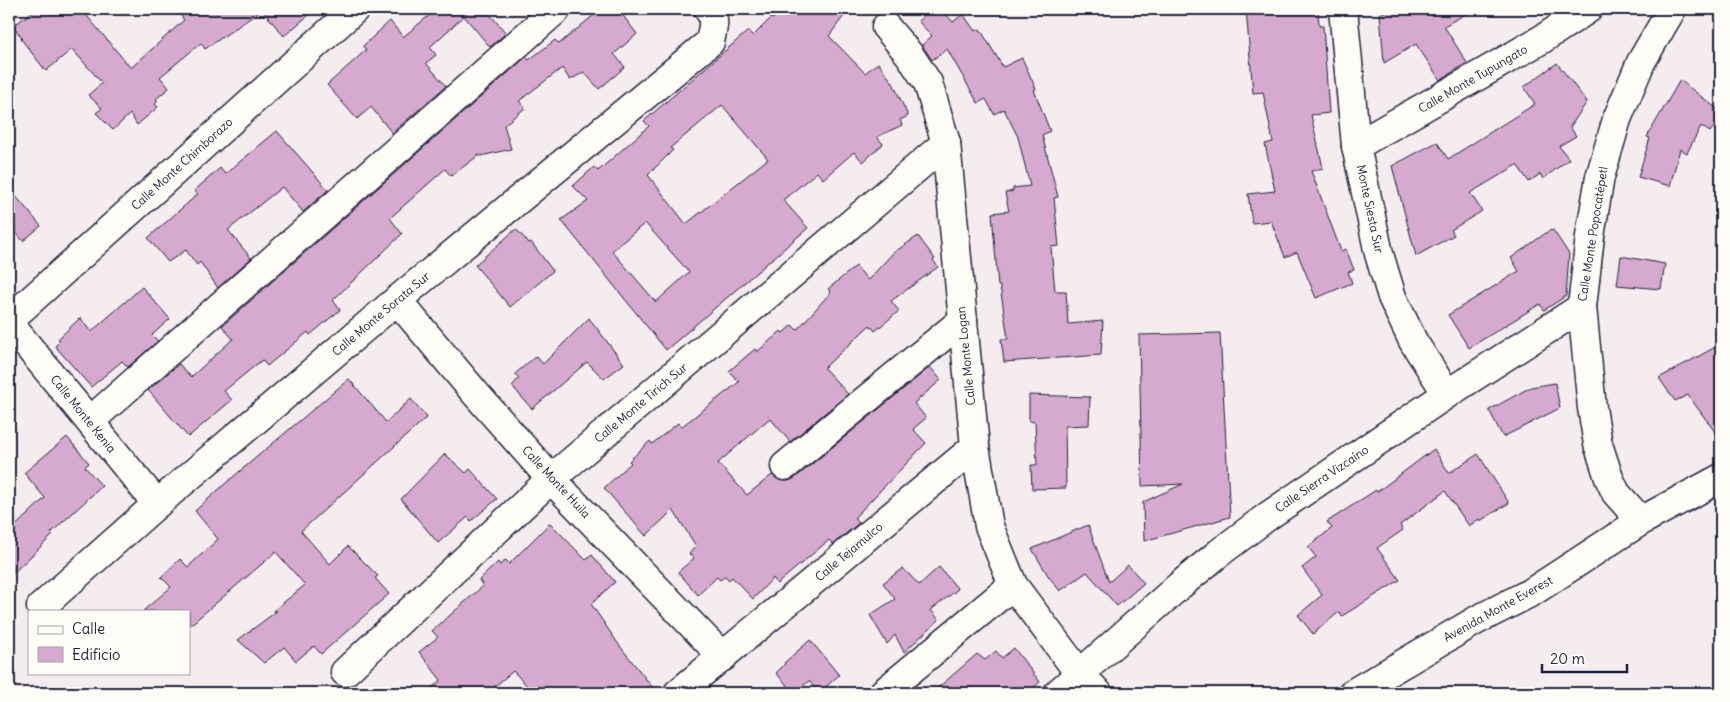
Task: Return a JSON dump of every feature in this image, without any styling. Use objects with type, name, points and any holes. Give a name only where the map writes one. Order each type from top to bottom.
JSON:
[{"type":"street","name":"Calle Monte Chimborazo","points":[[9,322],[355,9]]},
{"type":"street","points":[[90,421],[557,9]]},
{"type":"street","name":"Monte Siesta Sur","points":[[1343,9],[1356,146],[1379,254],[1392,297],[1413,341],[1447,394]]},
{"type":"street","name":"Calle Monte Tupungato","points":[[1356,146],[1544,38],[1588,9]]},
{"type":"street","name":"Calle Monte Popocatépetl","points":[[1640,521],[1616,493],[1598,444],[1592,408],[1582,307],[1590,236],[1600,177],[1614,127],[1641,62],[1672,9]]},
{"type":"street","name":"Calle Monte Sorata Sur","points":[[40,607],[397,300],[710,42],[711,14]]},
{"type":"street","name":"Calle Monte Logan","points":[[886,27],[909,54],[928,84],[946,143],[975,447],[988,526],[1013,585],[1079,673]]},
{"type":"street","name":"Calle Monte Tirich Sur","points":[[345,672],[552,479],[946,143]]},
{"type":"street","name":"Calle Monte Huila","points":[[397,300],[476,394],[552,479],[722,657]]},
{"type":"street","name":"Calle Sierra Vizcaíno","points":[[1058,693],[1219,553],[1268,516],[1447,394],[1582,307]]},
{"type":"street","points":[[785,466],[963,320]]},
{"type":"street","name":"Calle Monte Kenia","points":[[9,322],[158,504]]},
{"type":"street","name":"Calle Tejamulco","points":[[678,693],[975,447]]},
{"type":"street","name":"Avenida Monte Everest","points":[[1353,693],[1477,620],[1532,592],[1640,521],[1721,478]]},
{"type":"street","points":[[883,693],[1013,585]]},
{"type":"street","points":[[1079,673],[1098,693]]},
{"type":"building","points":[[36,9],[81,9],[131,68],[184,20],[176,9],[316,9],[284,36],[262,10],[205,49],[201,43],[160,77],[169,88],[156,99],[158,101],[155,104],[158,107],[137,125],[130,114],[113,130],[96,113],[102,108],[88,95],[102,83],[72,49],[46,71],[21,39],[13,26]]},
{"type":"building","points":[[437,9],[485,9],[506,33],[490,47],[464,16],[430,47],[436,55],[426,63],[446,86],[392,133],[371,107],[357,119],[327,85],[366,50],[363,46],[390,21],[403,37]]},
{"type":"building","points":[[601,9],[618,9],[637,34],[614,54],[625,67],[599,89],[584,72],[570,80],[562,68],[519,101],[525,108],[504,125],[511,149],[479,155],[451,176],[445,169],[390,218],[402,234],[333,300],[340,310],[310,335],[308,332],[267,366],[262,360],[224,391],[232,400],[188,437],[148,390],[179,364],[191,377],[233,339],[222,326],[526,57],[529,60],[555,40],[559,44]]},
{"type":"building","points":[[784,9],[849,9],[829,36],[865,73],[878,63],[893,83],[908,116],[900,120],[902,125],[877,137],[883,144],[863,162],[854,152],[823,179],[817,172],[783,200],[808,228],[666,350],[561,220],[588,201],[573,186],[594,167],[598,171],[649,126],[644,121],[748,31],[753,36],[771,18],[773,19]],"holes":[[[722,105],[768,159],[686,224],[648,175],[673,150],[670,148]],[[645,223],[689,272],[656,302],[612,251]]]},
{"type":"building","points":[[931,9],[941,9],[953,22],[963,14],[975,31],[980,29],[1003,67],[1022,58],[1036,89],[1034,90],[1050,131],[1042,135],[1058,197],[1054,198],[1059,246],[1051,247],[1055,291],[1066,291],[1068,324],[1103,321],[1101,355],[1004,362],[1001,339],[1008,339],[1000,286],[998,286],[992,213],[1009,211],[1005,193],[1013,191],[1013,188],[1030,186],[1018,137],[1004,109],[994,114],[986,99],[978,103],[947,49],[932,60],[922,45],[932,36],[918,21]]},
{"type":"building","points":[[1246,9],[1318,9],[1319,26],[1323,26],[1329,113],[1311,115],[1323,168],[1311,171],[1341,251],[1346,249],[1354,270],[1348,272],[1352,283],[1316,298],[1297,252],[1285,257],[1271,221],[1252,223],[1248,194],[1275,191],[1265,144],[1273,142],[1263,92],[1253,93]]},
{"type":"building","points":[[1390,9],[1475,9],[1444,26],[1467,63],[1440,80],[1416,44],[1384,63],[1380,14]]},
{"type":"building","points":[[1557,63],[1587,102],[1570,127],[1576,136],[1559,146],[1569,159],[1543,179],[1540,174],[1529,182],[1517,165],[1470,193],[1482,211],[1451,230],[1454,235],[1416,256],[1392,166],[1437,142],[1448,159],[1535,104],[1524,87]]},
{"type":"building","points":[[1680,80],[1721,112],[1721,118],[1710,132],[1701,126],[1687,153],[1680,149],[1670,186],[1638,177],[1650,138],[1647,137]]},
{"type":"building","points":[[277,131],[328,190],[303,212],[282,187],[228,230],[251,258],[218,288],[200,262],[197,265],[186,250],[168,262],[148,238],[198,194],[194,191],[220,168],[225,174]]},
{"type":"building","points":[[9,188],[41,226],[23,241],[9,224]]},
{"type":"building","points":[[516,229],[529,243],[531,242],[553,271],[510,307],[475,265]]},
{"type":"building","points":[[1550,230],[1553,230],[1569,254],[1566,296],[1544,310],[1540,304],[1469,348],[1448,315],[1519,271],[1511,258]]},
{"type":"building","points":[[918,236],[935,259],[933,260],[938,267],[891,301],[899,311],[875,331],[870,325],[824,368],[848,394],[790,442],[770,418],[718,463],[747,495],[772,475],[779,480],[788,481],[795,478],[930,367],[941,380],[914,403],[926,418],[913,429],[926,443],[854,518],[859,523],[833,544],[829,540],[777,584],[773,578],[753,599],[732,577],[729,580],[725,576],[720,580],[717,577],[698,595],[678,572],[694,558],[689,554],[696,546],[673,510],[646,536],[604,488],[631,463],[629,461],[650,441],[652,444],[678,423],[681,427],[739,382],[729,371],[755,349],[757,352],[781,331],[783,333],[792,325],[797,330],[831,292],[828,289],[856,266],[868,280],[893,253]]},
{"type":"building","points":[[1621,256],[1665,264],[1661,289],[1617,285]]},
{"type":"building","points":[[142,287],[170,319],[152,335],[158,341],[128,367],[122,361],[91,387],[55,346],[60,341],[58,339],[80,318],[91,332]]},
{"type":"building","points":[[589,318],[624,364],[604,379],[587,362],[532,409],[512,386],[519,378],[515,374],[536,356],[543,364]]},
{"type":"building","points":[[1220,333],[1230,517],[1144,541],[1143,502],[1183,484],[1142,486],[1139,335]]},
{"type":"building","points":[[1721,344],[1721,440],[1688,395],[1675,401],[1659,378]]},
{"type":"building","points":[[349,379],[386,422],[411,399],[427,417],[301,531],[330,564],[348,546],[378,576],[375,578],[389,594],[321,654],[314,646],[296,661],[284,647],[264,663],[238,640],[277,611],[273,611],[305,585],[276,552],[190,625],[190,610],[144,610],[171,587],[161,577],[180,559],[188,567],[218,539],[195,511]]},
{"type":"building","points":[[1555,383],[1560,408],[1503,437],[1489,410],[1531,387]]},
{"type":"building","points":[[1029,395],[1090,397],[1089,425],[1065,426],[1066,488],[1032,489],[1031,465],[1037,465],[1035,422],[1029,421]]},
{"type":"building","points":[[67,437],[89,463],[85,467],[102,486],[51,533],[53,535],[9,577],[9,532],[45,498],[24,473]]},
{"type":"building","points":[[1434,449],[1449,473],[1478,454],[1509,503],[1469,526],[1445,491],[1400,525],[1403,530],[1377,548],[1400,580],[1342,616],[1339,612],[1313,634],[1298,615],[1322,595],[1302,568],[1316,557],[1308,547],[1332,528],[1327,522],[1376,490],[1377,492]]},
{"type":"building","points":[[445,454],[466,473],[470,469],[497,499],[471,521],[468,517],[438,543],[401,499]]},
{"type":"building","points":[[550,523],[586,560],[592,555],[615,582],[591,604],[619,645],[657,693],[534,693],[513,671],[487,693],[426,693],[441,680],[419,652],[438,637],[432,631],[483,586],[479,580],[498,562],[500,565],[506,560],[509,564]]},
{"type":"building","points":[[1088,525],[1109,582],[1128,565],[1144,583],[1117,606],[1087,572],[1060,591],[1032,549]]},
{"type":"building","points":[[939,567],[958,589],[931,610],[939,620],[904,652],[895,635],[887,644],[870,615],[895,599],[883,583],[903,568],[919,585]]},
{"type":"building","points":[[810,640],[839,675],[819,693],[809,681],[794,693],[776,673],[784,663]]},
{"type":"building","points":[[1014,648],[1040,682],[1027,693],[932,693],[977,654],[985,660],[996,651],[1002,658]]}]
